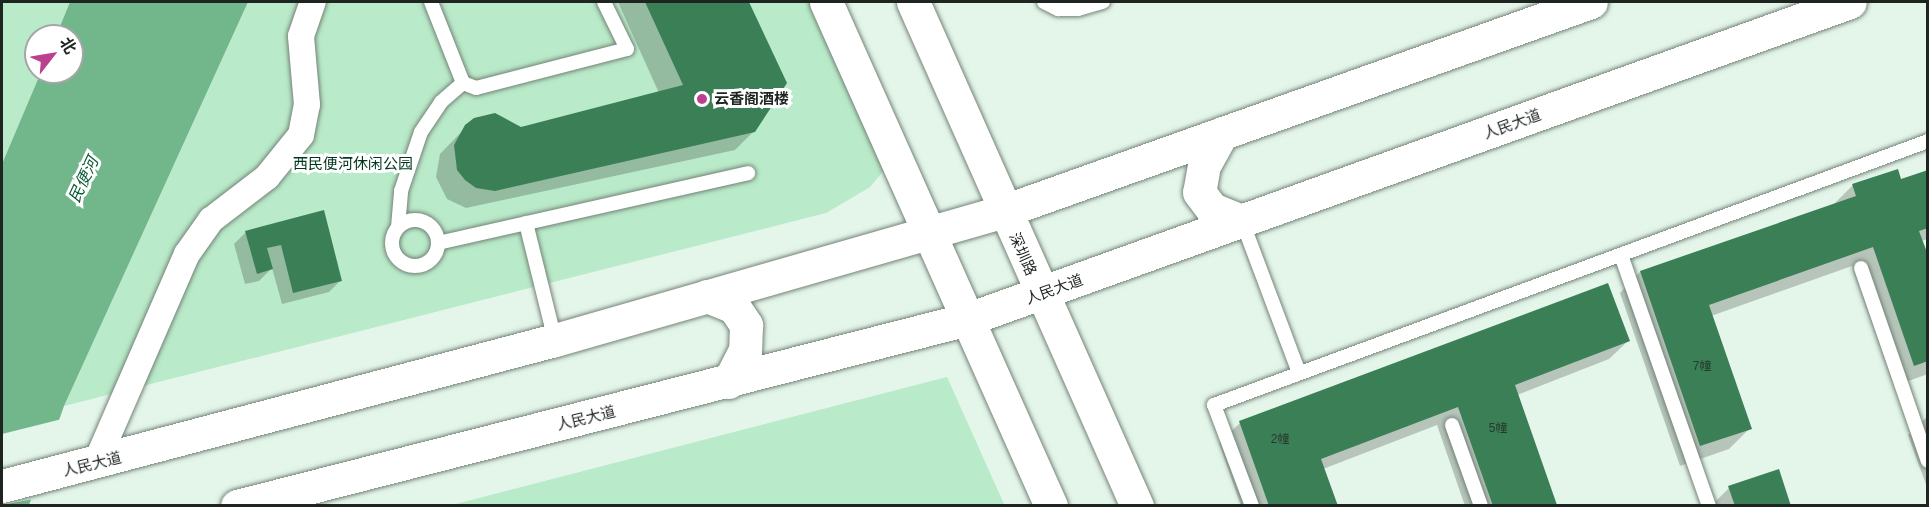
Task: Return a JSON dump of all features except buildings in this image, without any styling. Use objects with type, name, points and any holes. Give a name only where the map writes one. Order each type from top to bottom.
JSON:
[{"type":"main road","points":[[826,2],[927,234],[968,319],[1051,506]]},
{"type":"main road","name":"深圳路","points":[[913,2],[1137,506]]},
{"type":"main road","name":"人民大道","points":[[2,486],[555,340],[1004,211],[1591,2]]},
{"type":"main road","name":"人民大道","points":[[237,506],[729,382],[968,319],[1850,2]]},
{"type":"main road","points":[[1222,133],[1204,165],[1199,192],[1212,209],[1242,221]]},
{"type":"main road","points":[[707,296],[734,307],[746,325],[745,350],[729,382]]},
{"type":"street","points":[[84,466],[187,254],[211,220],[267,177],[301,135],[307,105],[301,36],[313,2]]},
{"type":"lane","points":[[431,2],[463,83],[476,88],[627,49],[604,2]]},
{"type":"lane","points":[[1044,2],[1058,9],[1078,9],[1103,2]]},
{"type":"lane","points":[[398,227],[419,220],[433,229],[438,243],[428,262],[407,264],[393,248],[398,227],[401,190],[421,132],[441,102],[463,83]]},
{"type":"lane","points":[[1252,506],[1214,405],[1928,141]]},
{"type":"lane","points":[[438,243],[748,173]]},
{"type":"lane","points":[[1242,221],[1299,373]]},
{"type":"lane","points":[[526,223],[555,340]]},
{"type":"lane","points":[[1621,255],[1709,506]]},
{"type":"lane","points":[[1861,268],[1928,462]]},
{"type":"lane","points":[[1452,425],[1480,506]]},
{"type":"green space","points":[[2,2],[70,2],[61,24],[24,24],[24,84],[36,84],[2,164]]},
{"type":"green space","name":"西民便河休闲公园","points":[[248,2],[824,2],[895,157],[870,187],[826,213],[64,406]]},
{"type":"green space","points":[[947,377],[1004,504],[452,505]]},
{"type":"water","name":"民便河","points":[[70,2],[248,2],[64,406],[29,505],[2,506],[2,164],[36,84],[84,84],[84,24],[61,24]]},
{"type":"pier","points":[[62,419],[34,499],[2,505],[2,434]]},
{"type":"place","name":"云香阁酒楼","points":[[702,99]]}]
